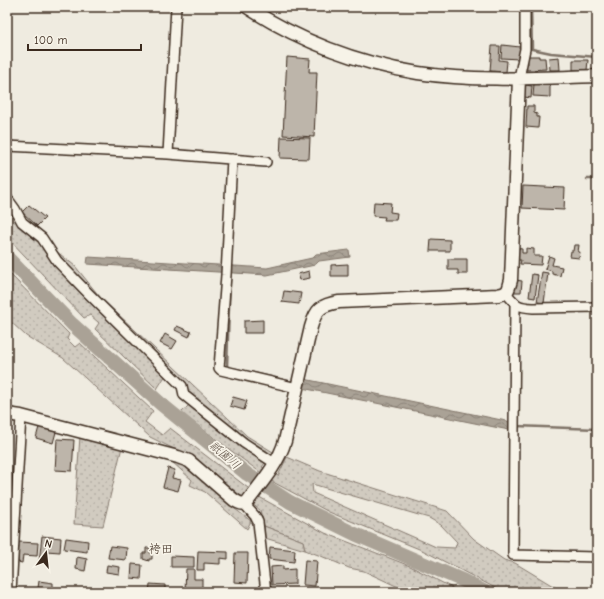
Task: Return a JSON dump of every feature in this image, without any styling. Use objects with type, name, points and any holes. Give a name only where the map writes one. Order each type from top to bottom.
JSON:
[{"type":"street","points":[[168,154],[176,7]]},
{"type":"street","points":[[247,7],[300,37],[334,51],[380,65],[419,73],[460,77],[519,78],[597,76]]},
{"type":"street","points":[[246,503],[276,464],[282,452],[286,441],[314,316],[319,310],[327,304],[339,302],[498,295],[506,293],[508,290],[511,280],[519,78],[525,50],[525,7]]},
{"type":"street","points":[[7,146],[168,154],[266,162]]},
{"type":"street","points":[[232,159],[227,262],[219,368],[221,370],[297,388]]},
{"type":"street","points":[[7,198],[22,222],[42,238],[57,261],[182,386],[184,395],[244,443],[276,464]]},
{"type":"street","points":[[506,293],[515,304],[523,307],[597,307]]},
{"type":"street","points":[[515,304],[513,555],[597,557]]},
{"type":"street","points":[[7,414],[21,416],[190,461],[234,500],[240,503],[246,503]]},
{"type":"street","points":[[11,592],[11,526],[21,416]]},
{"type":"street","points":[[246,503],[256,516],[258,522],[266,592]]},
{"type":"green space","points":[[7,208],[15,220],[38,241],[46,243],[75,266],[100,297],[247,436],[273,452],[262,467],[278,476],[287,457],[320,471],[447,511],[474,539],[504,560],[515,563],[563,592],[503,592],[424,551],[329,512],[273,482],[181,413],[194,400],[169,370],[157,389],[95,329],[99,323],[90,315],[84,318],[7,237]],"holes":[[[312,484],[429,518],[441,525],[457,542],[455,548],[436,547],[313,493]]]},
{"type":"green space","points":[[7,271],[69,334],[67,339],[75,347],[80,343],[153,411],[145,422],[162,435],[170,428],[261,498],[325,533],[410,566],[460,592],[409,592],[364,571],[349,568],[305,550],[303,541],[264,526],[260,510],[188,456],[150,437],[63,358],[26,336],[10,321],[7,313],[7,300],[9,297],[7,294]]},
{"type":"green space","points":[[80,436],[122,447],[103,526],[74,524]]},
{"type":"green space","points":[[171,461],[185,465],[201,476],[227,503],[251,521],[247,529],[205,492],[190,485],[192,480]]},
{"type":"green space","points":[[264,526],[303,541],[305,550],[265,538]]},
{"type":"water","points":[[349,250],[350,257],[319,261],[315,265],[267,275],[87,264],[88,257],[267,268],[312,258],[316,254]]},
{"type":"water","points":[[304,379],[511,422],[509,430],[302,388]]},
{"type":"building","points":[[502,45],[520,47],[519,59],[501,58]]},
{"type":"building","points":[[492,46],[500,46],[499,60],[507,61],[506,72],[490,71]]},
{"type":"building","points":[[527,56],[539,56],[539,58],[545,58],[546,69],[527,70]]},
{"type":"building","points":[[287,57],[310,59],[309,72],[317,72],[314,137],[283,135]]},
{"type":"building","points":[[559,57],[560,70],[550,70],[549,58]]},
{"type":"building","points":[[573,60],[588,60],[587,70],[573,70]]},
{"type":"building","points":[[534,84],[550,85],[550,97],[533,96]]},
{"type":"building","points":[[525,85],[532,86],[531,98],[524,97]]},
{"type":"building","points":[[527,106],[534,106],[534,113],[537,114],[537,117],[539,117],[538,128],[526,127]]},
{"type":"building","points":[[281,137],[310,138],[309,159],[280,158]]},
{"type":"building","points":[[523,186],[565,188],[564,210],[522,208]]},
{"type":"building","points":[[374,202],[391,203],[390,212],[397,213],[396,220],[384,220],[385,217],[373,216]]},
{"type":"building","points":[[29,205],[45,218],[37,226],[22,212]]},
{"type":"building","points":[[431,239],[450,240],[450,251],[430,251]]},
{"type":"building","points":[[574,245],[579,245],[579,258],[570,257]]},
{"type":"building","points":[[516,248],[522,249],[522,253],[526,253],[526,248],[534,249],[534,256],[542,256],[541,265],[520,264],[521,260],[515,260]]},
{"type":"building","points":[[549,256],[554,258],[552,265],[562,267],[560,276],[552,274],[552,271],[545,269]]},
{"type":"building","points":[[448,259],[467,259],[467,274],[458,274],[458,270],[448,270]]},
{"type":"building","points":[[348,264],[348,276],[331,276],[331,265]]},
{"type":"building","points":[[309,271],[310,278],[300,280],[298,274]]},
{"type":"building","points":[[542,272],[548,273],[544,303],[537,302]]},
{"type":"building","points":[[532,274],[538,275],[535,298],[529,297]]},
{"type":"building","points":[[516,280],[522,281],[521,292],[514,292]]},
{"type":"building","points":[[284,291],[301,293],[299,304],[282,302]]},
{"type":"building","points":[[263,320],[263,333],[244,333],[244,321]]},
{"type":"building","points":[[177,326],[191,332],[189,337],[175,330]]},
{"type":"building","points":[[165,334],[177,341],[172,349],[160,343]]},
{"type":"building","points":[[233,397],[247,401],[244,410],[230,406]]},
{"type":"building","points":[[39,427],[56,432],[53,443],[36,438]]},
{"type":"building","points":[[57,439],[74,440],[72,471],[55,470]]},
{"type":"building","points":[[168,468],[175,470],[172,478],[181,480],[178,491],[163,487]]},
{"type":"building","points":[[42,536],[61,538],[60,552],[46,551],[45,563],[39,562]]},
{"type":"building","points":[[66,538],[88,541],[87,552],[64,549]]},
{"type":"building","points":[[19,542],[38,543],[37,556],[23,555],[22,563],[18,562]]},
{"type":"building","points":[[110,546],[127,548],[126,560],[108,558]]},
{"type":"building","points":[[270,547],[295,550],[294,562],[269,559]]},
{"type":"building","points":[[146,548],[150,548],[150,553],[152,553],[152,559],[149,559],[149,561],[143,559],[143,553],[146,553]]},
{"type":"building","points":[[198,551],[228,552],[228,559],[220,558],[220,564],[204,563],[204,570],[197,570]]},
{"type":"building","points":[[235,553],[248,553],[247,583],[234,582]]},
{"type":"building","points":[[171,556],[194,557],[194,567],[171,567]]},
{"type":"building","points":[[77,557],[87,559],[85,571],[76,569]]},
{"type":"building","points":[[305,560],[317,561],[315,586],[303,585]]},
{"type":"building","points":[[132,564],[142,565],[141,579],[131,578]]},
{"type":"building","points":[[107,565],[120,567],[119,574],[106,572]]},
{"type":"building","points":[[283,566],[283,570],[295,569],[295,584],[272,585],[271,567]]},
{"type":"building","points":[[186,569],[194,569],[194,579],[202,579],[202,591],[185,590]]},
{"type":"building","points":[[39,581],[53,583],[53,590],[38,588]]},
{"type":"building","points":[[150,584],[165,585],[165,592],[149,592]]},
{"type":"waterway","points":[[371,7],[371,9],[448,7]]},
{"type":"waterway","points":[[531,7],[532,49],[551,53],[597,57]]},
{"type":"waterway","points":[[587,179],[597,179]]},
{"type":"waterway","name":"祇園川","points":[[7,257],[72,324],[161,404],[247,474],[290,502],[355,534],[464,581],[485,592]]},
{"type":"waterway","points":[[230,277],[227,367],[293,382]]},
{"type":"waterway","points":[[516,426],[597,429]]},
{"type":"district","name":"袴田","points":[[161,549]]}]
